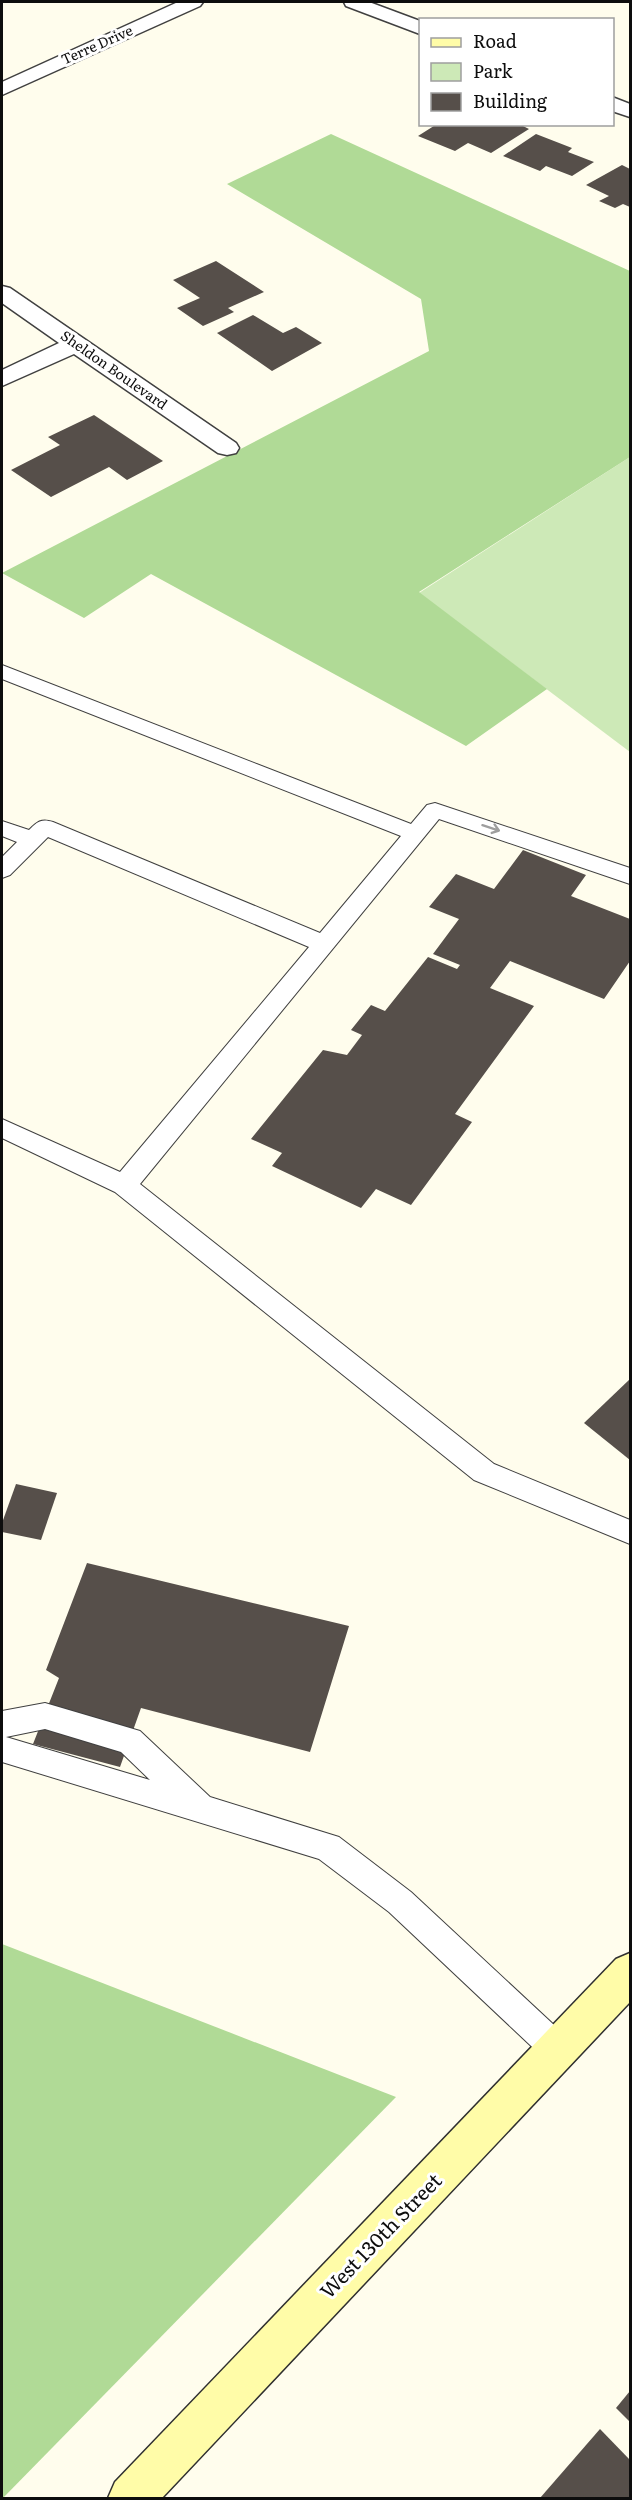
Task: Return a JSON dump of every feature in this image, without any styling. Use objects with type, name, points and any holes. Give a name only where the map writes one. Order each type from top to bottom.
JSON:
[{"type":"main road","name":"West 130th Street","points":[[131,2499],[630,1972]]},
{"type":"street","name":"Terre Drive","points":[[2,88],[193,2]]},
{"type":"street","points":[[353,2],[419,28]]},
{"type":"street","points":[[614,105],[630,111]]},
{"type":"street","name":"Sheldon Boulevard","points":[[2,292],[227,448]]},
{"type":"street","points":[[2,379],[76,344]]},
{"type":"lane","points":[[2,673],[3,671],[416,834]]},
{"type":"lane","points":[[123,1185],[435,810],[630,876]]},
{"type":"lane","points":[[2,870],[45,827],[324,944]]},
{"type":"lane","points":[[2,828],[33,840]]},
{"type":"lane","points":[[2,1128],[123,1185],[484,1472],[630,1532]]},
{"type":"lane","points":[[2,1724],[45,1716],[130,1741],[203,1809]]},
{"type":"lane","points":[[2,1749],[328,1847],[400,1902],[557,2049]]},
{"type":"green space","points":[[331,134],[630,271],[630,457],[419,592],[547,689],[466,746],[151,574],[84,618],[2,573],[429,351],[421,299],[227,184]]},
{"type":"green space","points":[[630,457],[630,752],[419,593]]},
{"type":"green space","points":[[2,1944],[396,2097],[3,2498],[2,2498]]},
{"type":"building","points":[[434,126],[523,126],[529,129],[491,153],[468,143],[455,151],[418,136]]},
{"type":"building","points":[[536,134],[572,148],[568,152],[594,162],[572,176],[546,166],[540,171],[503,156]]},
{"type":"building","points":[[622,165],[630,169],[630,207],[623,204],[615,208],[599,201],[609,196],[586,185]]},
{"type":"building","points":[[216,261],[264,292],[228,308],[234,312],[203,326],[177,308],[200,298],[173,280]]},
{"type":"building","points":[[253,315],[283,333],[296,327],[322,343],[272,371],[217,333]]},
{"type":"building","points":[[94,415],[163,461],[127,480],[109,467],[51,497],[11,470],[60,445],[48,437]]},
{"type":"building","points":[[523,850],[586,875],[571,896],[630,919],[630,961],[604,999],[510,961],[490,988],[534,1006],[455,1114],[472,1122],[411,1205],[376,1189],[361,1208],[272,1166],[282,1153],[251,1139],[323,1050],[347,1055],[362,1035],[351,1030],[371,1005],[385,1011],[428,957],[457,969],[460,965],[433,954],[459,919],[429,907],[456,874],[494,889]]},
{"type":"building","points":[[630,1379],[630,1460],[584,1423]]},
{"type":"building","points":[[16,1484],[57,1493],[41,1540],[2,1532],[2,1523]]},
{"type":"building","points":[[87,1563],[349,1626],[310,1752],[141,1708],[120,1767],[33,1744],[59,1678],[46,1670]]},
{"type":"building","points":[[630,2391],[630,2422],[616,2408]]},
{"type":"building","points":[[600,2429],[630,2460],[630,2498],[540,2498]]}]
